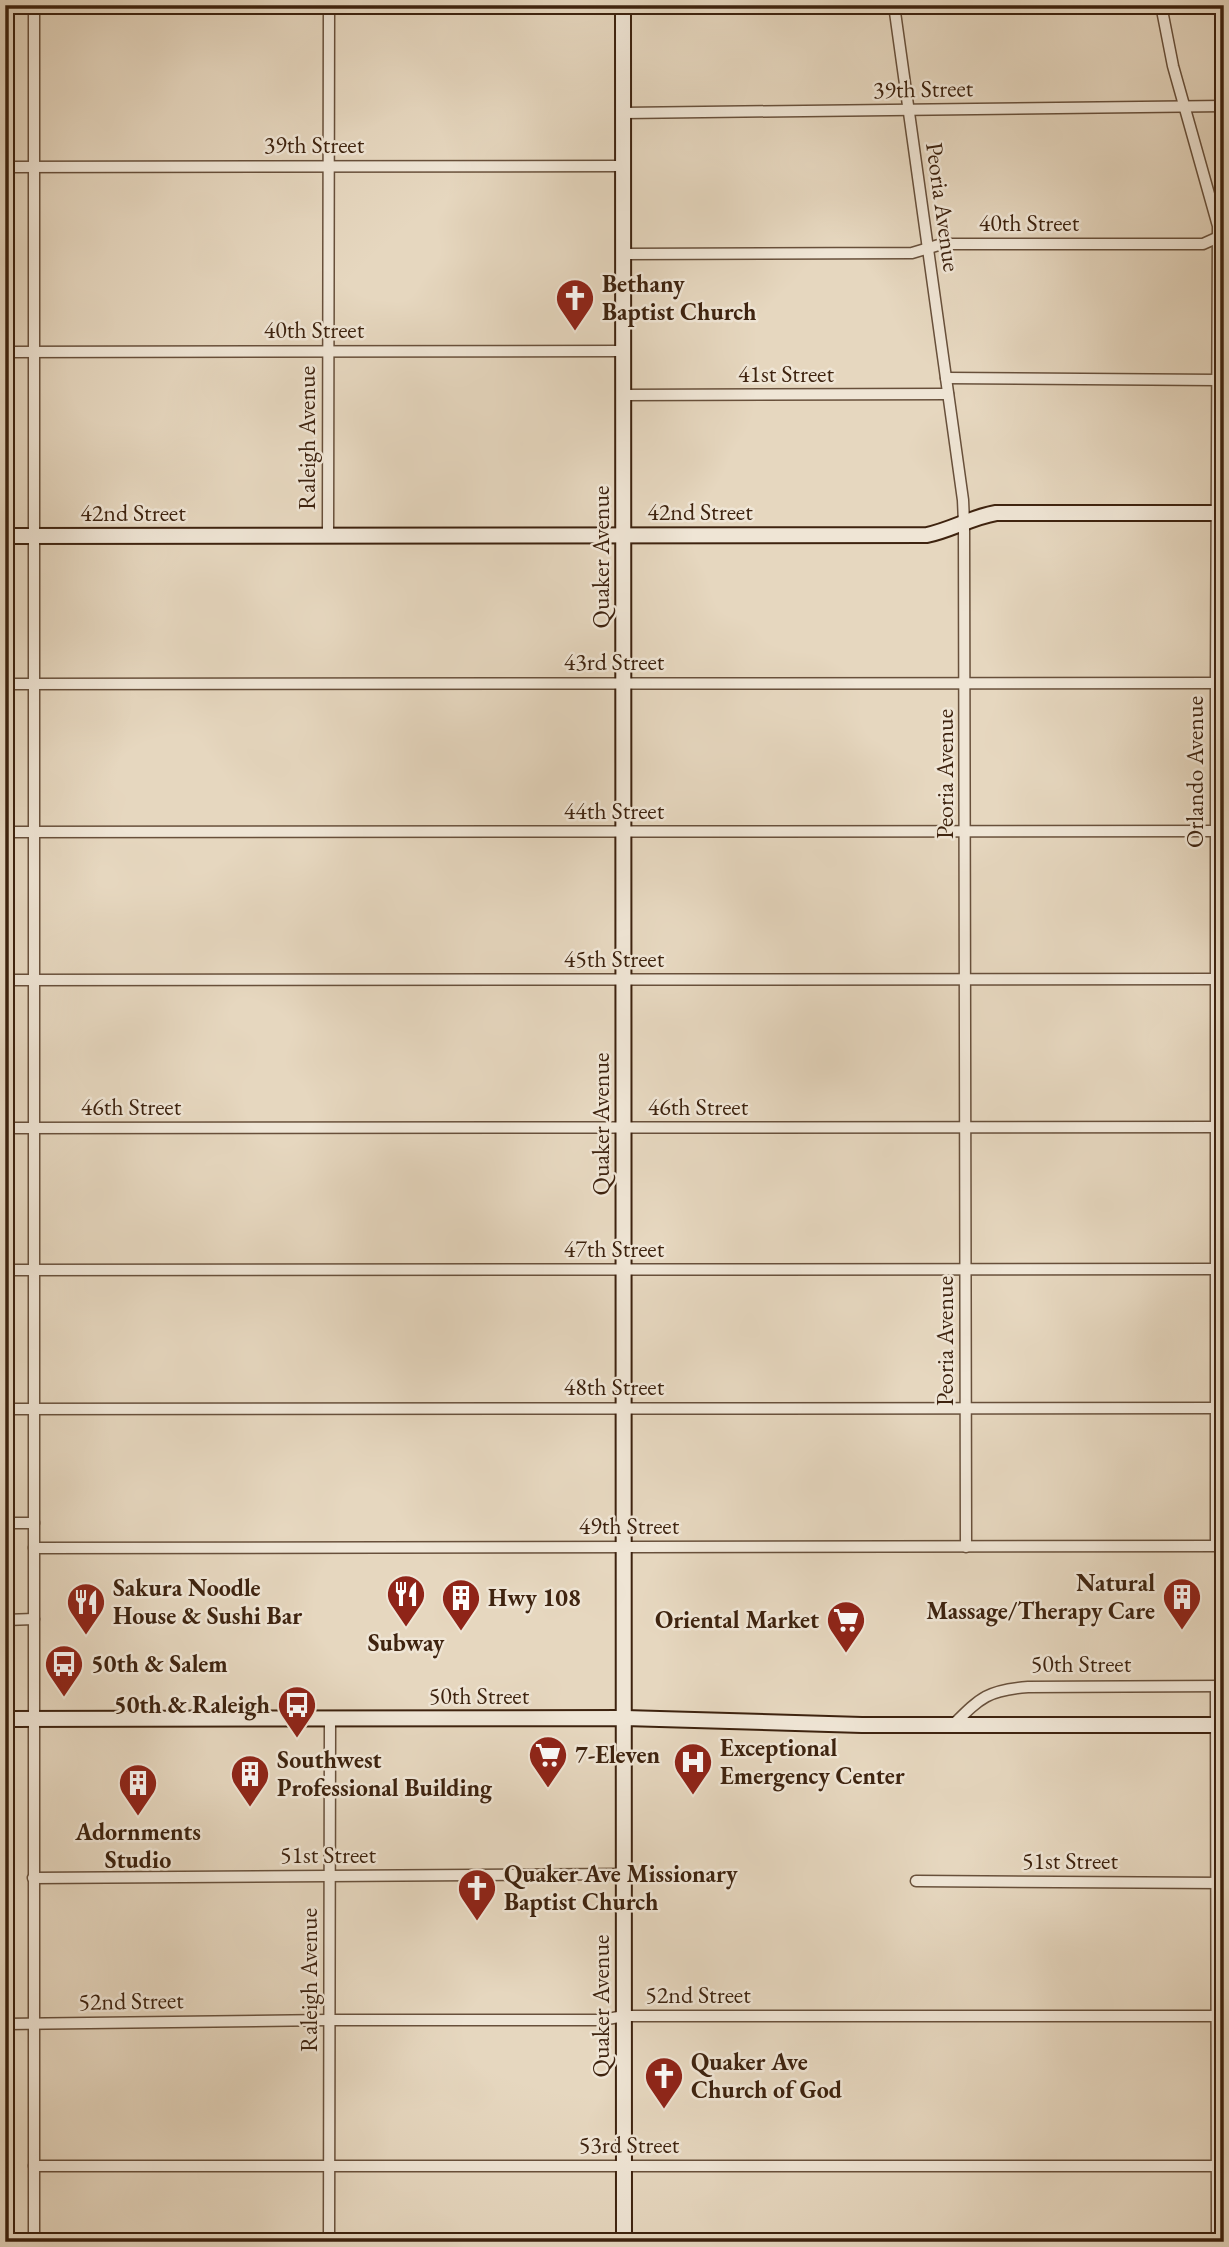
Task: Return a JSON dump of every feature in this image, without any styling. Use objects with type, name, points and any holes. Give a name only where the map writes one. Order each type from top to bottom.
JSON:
[{"type":"main road","name":"Quaker Avenue","points":[[623,5],[624,2242]]},
{"type":"main road","name":"42nd Street","points":[[5,536],[927,535],[996,513],[1220,513]]},
{"type":"main road","name":"50th Street","points":[[5,1719],[625,1718],[952,1726],[1220,1725]]},
{"type":"street","points":[[34,5],[34,2242]]},
{"type":"street","name":"Raleigh Avenue","points":[[328,535],[329,5]]},
{"type":"street","name":"Peoria Avenue","points":[[894,5],[963,500],[967,1547]]},
{"type":"street","name":"Orlando Avenue","points":[[1161,5],[1167,41],[1221,237],[1217,380],[1220,513],[1220,1546]]},
{"type":"street","name":"39th Street","points":[[623,113],[1224,106]]},
{"type":"street","name":"39th Street","points":[[5,167],[623,166]]},
{"type":"street","name":"40th Street","points":[[623,254],[912,253],[942,244],[1203,244],[1221,237]]},
{"type":"street","name":"40th Street","points":[[5,352],[623,351]]},
{"type":"street","points":[[946,378],[1217,380]]},
{"type":"street","name":"41st Street","points":[[623,395],[948,394]]},
{"type":"street","name":"43rd Street","points":[[5,684],[1220,683]]},
{"type":"street","name":"44th Street","points":[[5,832],[1220,831]]},
{"type":"street","name":"45th Street","points":[[5,980],[1220,979]]},
{"type":"street","name":"46th Street","points":[[5,1128],[1220,1128]]},
{"type":"street","name":"47th Street","points":[[5,1270],[1220,1269]]},
{"type":"street","name":"48th Street","points":[[5,1409],[1220,1408]]},
{"type":"street","points":[[5,1523],[34,1523]]},
{"type":"street","name":"49th Street","points":[[34,1548],[1220,1546]]},
{"type":"street","points":[[5,1685],[5,1619],[34,1619]]},
{"type":"street","points":[[1217,2242],[1220,2166],[1220,1686]]},
{"type":"street","name":"50th Street","points":[[952,1726],[977,1701],[1004,1689],[1220,1686]]},
{"type":"street","name":"Raleigh Avenue","points":[[329,2242],[330,1718]]},
{"type":"street","name":"51st Street","points":[[33,1878],[624,1874]]},
{"type":"street","name":"51st Street","points":[[916,1881],[1220,1883]]},
{"type":"street","name":"52nd Street","points":[[5,2024],[602,2020],[624,2016],[1220,2016]]},
{"type":"street","name":"53rd Street","points":[[34,2166],[1220,2166]]},
{"type":"place","name":"Bethany Baptist Church","points":[[575,332]]},
{"type":"place","name":"Subway","points":[[406,1628]]},
{"type":"place","name":"Natural Massage/Therapy Care","points":[[1182,1631]]},
{"type":"place","name":"Hwy 108","points":[[461,1632]]},
{"type":"place","name":"Sakura Noodle House & Sushi Bar","points":[[86,1636]]},
{"type":"place","name":"Oriental Market","points":[[846,1654]]},
{"type":"place","name":"50th & Salem","points":[[64,1698]]},
{"type":"place","name":"50th & Raleigh","points":[[297,1739]]},
{"type":"place","name":"7-Eleven","points":[[548,1789]]},
{"type":"place","name":"Exceptional Emergency Center","points":[[693,1796]]},
{"type":"place","name":"Southwest Professional Building","points":[[250,1808]]},
{"type":"place","name":"Adornments Studio","points":[[138,1817]]},
{"type":"place","name":"Quaker Ave Missionary Baptist Church","points":[[477,1922]]},
{"type":"place","name":"Quaker Ave Church of God","points":[[664,2110]]}]
